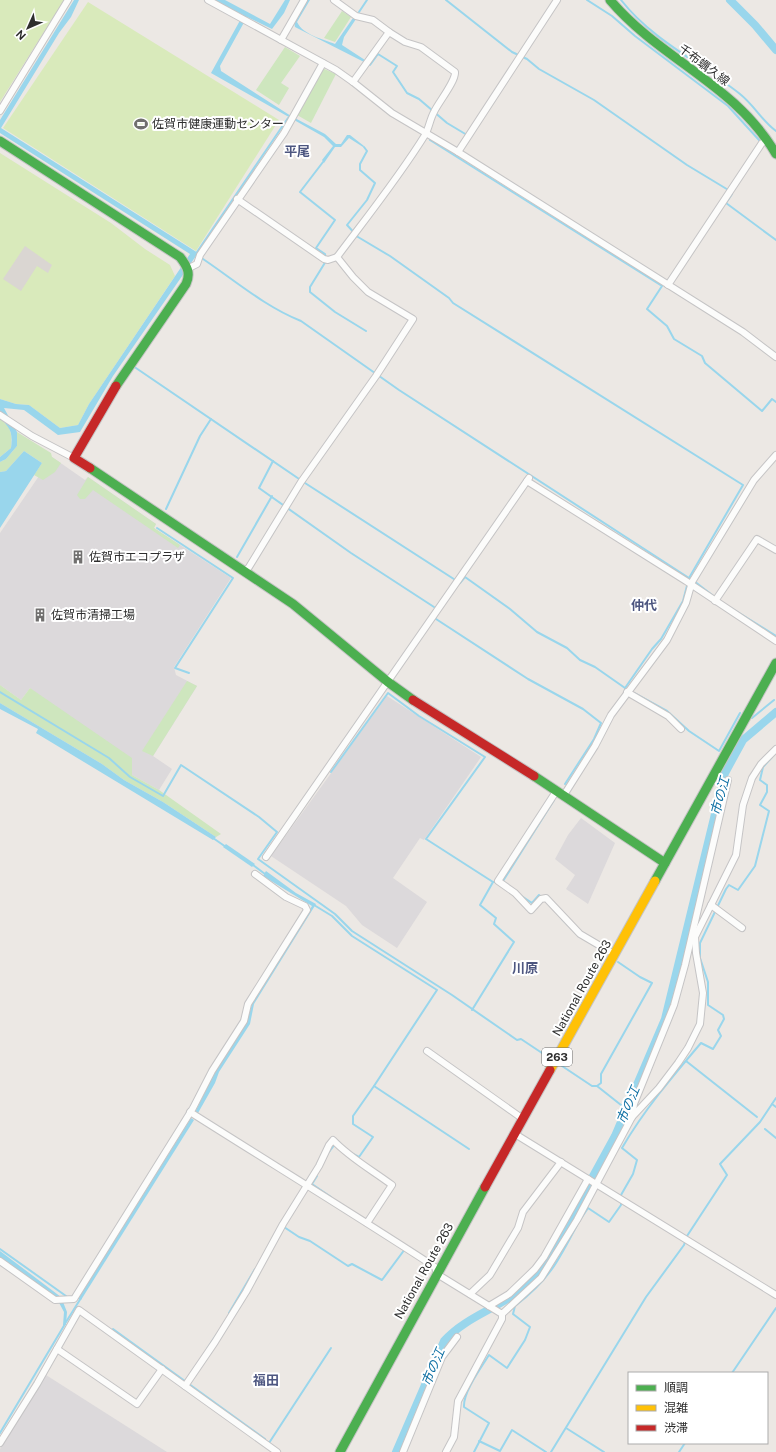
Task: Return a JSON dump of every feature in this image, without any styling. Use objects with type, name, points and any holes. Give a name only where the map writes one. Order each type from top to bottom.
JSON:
[{"type":"main road","name":"千布蠣久線","points":[[610,0],[621,14],[643,35],[716,88],[747,114],[776,154]]},
{"type":"main road","points":[[0,141],[182,259],[189,268],[189,277],[186,284],[129,365],[91,424],[74,458],[293,604],[388,682],[415,702],[560,792],[665,864]]},
{"type":"main road","name":"National Route 263","points":[[340,1452],[410,1321],[438,1274],[776,663]]},
{"type":"street","points":[[0,111],[68,0]]},
{"type":"street","points":[[208,0],[220,3],[240,17],[323,63],[353,82],[392,113],[458,152],[742,332],[776,356]]},
{"type":"street","points":[[282,40],[289,24],[304,0]]},
{"type":"street","points":[[237,199],[326,260],[337,257],[426,133],[434,111],[446,94],[455,76],[455,72],[421,46],[405,42],[373,20],[356,16],[335,0]]},
{"type":"street","points":[[458,152],[557,0]]},
{"type":"street","points":[[353,82],[389,32]]},
{"type":"street","points":[[189,268],[197,264],[199,256],[293,118],[323,63]]},
{"type":"street","points":[[668,285],[762,143],[768,141]]},
{"type":"street","points":[[244,572],[249,567],[302,480],[377,374],[413,319],[368,292],[353,278],[337,257]]},
{"type":"street","points":[[1,416],[32,436],[74,458]]},
{"type":"street","points":[[614,954],[580,934],[543,898],[530,910],[500,882],[560,792],[595,746],[611,715],[667,640],[686,604],[691,582],[754,480],[776,455]]},
{"type":"street","points":[[266,857],[528,479],[717,598],[776,642]]},
{"type":"street","points":[[717,598],[757,539],[776,550]]},
{"type":"street","points":[[629,691],[668,716],[681,729]]},
{"type":"street","points":[[499,1312],[541,1278],[597,1184],[632,1117],[659,1088],[678,1063],[688,1048],[700,1024],[703,993],[696,953],[695,937],[715,907],[736,855],[743,805],[752,778],[761,764],[776,749]]},
{"type":"street","points":[[632,1117],[634,1104],[665,1032],[676,999],[728,780]]},
{"type":"street","points":[[0,1261],[54,1300],[74,1299],[193,1114],[212,1071],[244,1021],[248,1004],[307,910],[305,906],[286,897],[255,874]]},
{"type":"street","points":[[715,907],[742,928]]},
{"type":"street","points":[[427,1051],[523,1120]]},
{"type":"street","points":[[193,1114],[307,1186],[368,1221],[405,1248],[435,1267],[438,1274],[499,1312],[502,1319],[458,1401],[454,1437],[446,1452]]},
{"type":"street","points":[[515,1134],[776,1295]]},
{"type":"street","points":[[187,1383],[215,1342],[333,1140],[344,1152],[357,1159],[392,1185],[368,1221]]},
{"type":"street","points":[[470,1294],[490,1275],[518,1228],[523,1212],[561,1162]]},
{"type":"street","points":[[489,1306],[508,1294],[535,1270],[544,1257],[588,1178]]},
{"type":"street","points":[[0,1444],[79,1310],[162,1369],[187,1383],[276,1452]]},
{"type":"street","points":[[403,1452],[442,1357],[457,1337]]},
{"type":"street","points":[[57,1349],[137,1404],[162,1369]]},
{"type":"shaded area","points":[[25,246],[52,265],[48,273],[37,266],[21,291],[3,279]]},
{"type":"shaded area","points":[[52,457],[85,480],[88,477],[156,524],[154,528],[231,578],[174,667],[176,675],[197,686],[153,756],[172,769],[159,790],[132,775],[30,688],[21,700],[0,685],[0,533]]},
{"type":"shaded area","points":[[387,696],[481,757],[424,840],[420,838],[393,878],[427,902],[397,948],[362,925],[346,906],[271,856]]},
{"type":"shaded area","points":[[581,818],[615,843],[588,904],[566,889],[575,875],[555,859],[568,835]]},
{"type":"shaded area","points":[[46,1375],[167,1452],[0,1452],[0,1449]]},
{"type":"green space","points":[[0,0],[64,0],[0,102]]},
{"type":"green space","name":"佐賀市健康運動センター","points":[[88,2],[279,120],[196,251],[3,128]]},
{"type":"green space","points":[[342,11],[351,17],[335,42],[324,38]]},
{"type":"green space","points":[[285,47],[300,56],[281,83],[289,88],[279,105],[256,90]]},
{"type":"green space","points":[[322,68],[336,74],[311,123],[297,115]]},
{"type":"green space","points":[[0,153],[111,223],[145,249],[170,265],[175,276],[89,404],[78,425],[60,428],[29,405],[16,404],[0,399]]},
{"type":"green space","points":[[0,419],[9,428],[11,448],[0,457]]},
{"type":"green space","points":[[17,432],[51,453],[52,457],[61,463],[55,472],[43,480],[34,475],[42,463],[24,451],[6,471],[0,472],[0,462],[6,459],[17,446]]},
{"type":"green space","points":[[88,477],[156,524],[154,528],[180,545],[178,548],[93,490],[85,499],[80,499],[77,495]]},
{"type":"green space","points":[[187,681],[197,686],[153,756],[142,751]]},
{"type":"green space","points":[[0,685],[21,700],[30,688],[132,758],[132,775],[159,790],[221,834],[216,837],[163,802],[124,780],[102,764],[0,703]]},
{"type":"water","points":[[74,0],[79,0],[71,17],[59,33],[1,128],[198,253],[113,376],[80,432],[58,435],[24,410],[4,408],[17,432],[17,446],[6,459],[0,462],[0,457],[11,448],[12,440],[10,431],[0,412],[0,399],[16,404],[29,405],[60,428],[78,425],[89,404],[190,254],[0,133],[0,120]]},
{"type":"water","points":[[213,0],[225,0],[270,24],[285,0],[290,0],[284,13],[272,29],[247,17],[220,66],[221,71],[291,116],[325,134],[336,144],[341,144],[347,135],[350,135],[364,146],[363,147],[349,138],[341,147],[335,147],[324,163],[322,160],[333,146],[324,137],[211,73],[243,15]]},
{"type":"water","points":[[306,0],[310,0],[297,22],[308,33],[319,38],[335,44],[353,18],[356,19],[344,37],[342,45],[365,60],[364,62],[295,27],[294,22]]},
{"type":"water","points":[[24,451],[42,463],[0,528],[0,472],[6,471]]},
{"type":"water","points":[[0,703],[102,764],[124,780],[163,802],[216,837],[213,840],[36,733],[38,729],[0,709]]},
{"type":"water","points":[[226,844],[255,864],[252,867],[223,847]]},
{"type":"water","points":[[266,871],[296,893],[316,904],[254,1004],[250,1024],[219,1072],[215,1083],[198,1113],[195,1112],[215,1072],[247,1021],[252,1004],[312,906],[263,876]]},
{"type":"water","points":[[191,1118],[194,1120],[81,1300],[78,1299]]},
{"type":"water","points":[[0,1251],[61,1297],[67,1312],[66,1325],[63,1325],[64,1312],[57,1299],[0,1257]]},
{"type":"waterway","points":[[359,12],[367,0]]},
{"type":"waterway","points":[[446,0],[512,52],[527,59],[539,69],[594,100],[687,165],[730,191]]},
{"type":"waterway","points":[[587,0],[612,16],[635,36],[728,106],[759,140]]},
{"type":"waterway","points":[[621,0],[633,14],[662,39],[740,94],[750,103],[766,123],[776,131]]},
{"type":"waterway","name":"市の江","points":[[730,0],[755,25],[776,50]]},
{"type":"waterway","points":[[370,65],[378,54],[397,66],[393,72],[407,93],[419,99],[447,123],[467,135]]},
{"type":"waterway","points":[[197,252],[288,118]]},
{"type":"waterway","points":[[430,140],[662,286],[647,309],[667,326],[674,339],[702,356],[705,363],[762,411],[772,399],[776,402]]},
{"type":"waterway","points":[[364,147],[367,151],[360,164],[360,170],[375,183],[367,200],[347,225],[358,237],[390,256],[449,298],[453,303],[743,485],[689,578],[683,601],[661,639],[652,649],[625,688]]},
{"type":"waterway","points":[[323,162],[300,192],[335,220],[316,248],[325,254],[326,261],[310,287],[310,292],[335,312],[366,331]]},
{"type":"waterway","points":[[732,194],[726,203],[776,240]]},
{"type":"waterway","points":[[197,255],[260,299],[287,315],[301,321],[399,390],[689,578]]},
{"type":"waterway","points":[[133,366],[305,483],[460,583],[465,577],[510,609],[537,632],[567,648],[580,660],[595,667],[625,688]]},
{"type":"waterway","points":[[166,509],[200,436],[211,419]]},
{"type":"waterway","points":[[273,461],[259,488],[351,553],[434,607]]},
{"type":"waterway","points":[[237,557],[272,496]]},
{"type":"waterway","points":[[157,528],[233,578],[175,668],[189,673]]},
{"type":"waterway","points":[[694,581],[716,598]]},
{"type":"waterway","points":[[731,608],[776,636]]},
{"type":"waterway","points":[[436,619],[528,679],[583,709],[601,723],[594,739],[565,784]]},
{"type":"waterway","points":[[0,692],[109,758],[130,777],[163,796],[181,765],[259,817],[277,832],[258,859],[335,914],[352,931],[452,995],[517,1040],[521,1039],[548,1057]]},
{"type":"waterway","points":[[331,772],[388,693],[419,716],[485,757],[426,839],[493,882],[497,882]]},
{"type":"waterway","points":[[634,693],[667,711],[689,731],[719,751],[740,713]]},
{"type":"waterway","points":[[752,718],[774,700]]},
{"type":"waterway","name":"市の江","points":[[396,1452],[444,1341],[467,1322],[520,1291],[537,1274],[545,1264],[615,1136],[665,1019],[725,773],[743,740],[776,712]]},
{"type":"waterway","points":[[580,1220],[588,1208],[609,1222],[621,1205],[621,1195],[633,1174],[637,1160],[622,1148],[649,1107],[701,1043],[713,1049],[721,1036],[718,1030],[724,1019],[723,1015],[708,1005],[708,982],[700,958],[700,943],[726,889],[729,885],[738,890],[755,866],[769,811],[760,805],[767,792],[767,785],[760,780],[763,767],[772,757]]},
{"type":"waterway","points":[[503,881],[554,800]]},
{"type":"waterway","points":[[213,838],[226,847]]},
{"type":"waterway","points":[[253,865],[265,874]]},
{"type":"waterway","points":[[472,1010],[514,942],[494,924],[496,918],[480,905],[493,882]]},
{"type":"waterway","points":[[520,895],[532,903],[539,895],[541,897]]},
{"type":"waterway","points":[[314,905],[332,916],[352,936],[437,990],[353,1116],[353,1124],[373,1137],[359,1157],[351,1153]]},
{"type":"waterway","points":[[562,919],[580,937]]},
{"type":"waterway","points":[[618,962],[640,977],[652,983],[601,1074],[601,1083],[597,1086],[621,1105]]},
{"type":"waterway","points":[[686,1061],[757,1117]]},
{"type":"waterway","points":[[562,1066],[592,1086],[597,1086]]},
{"type":"waterway","points":[[374,1086],[469,1149]]},
{"type":"waterway","points":[[776,1098],[772,1104],[776,1107]]},
{"type":"waterway","points":[[551,1452],[646,1297],[684,1245],[687,1236],[727,1175],[720,1164],[760,1122],[772,1104]]},
{"type":"waterway","points":[[765,1129],[776,1138]]},
{"type":"waterway","points":[[329,1152],[335,1144]]},
{"type":"waterway","points":[[317,1176],[312,1184],[331,1197]]},
{"type":"waterway","points":[[474,1452],[489,1423],[464,1407],[464,1401],[469,1387],[489,1355],[507,1368],[525,1340],[530,1327],[513,1314],[515,1306],[536,1288],[551,1270],[564,1250],[577,1225]]},
{"type":"waterway","points":[[284,1227],[299,1237],[310,1241],[348,1266],[352,1264],[382,1280],[405,1249]]},
{"type":"waterway","points":[[0,1249],[66,1296]]},
{"type":"waterway","points":[[229,1313],[255,1269]]},
{"type":"waterway","points":[[66,1322],[81,1298]]},
{"type":"waterway","points":[[733,1372],[776,1308]]},
{"type":"waterway","points":[[0,1433],[65,1324]]},
{"type":"waterway","points":[[113,1329],[265,1439]]},
{"type":"waterway","points":[[207,1349],[217,1334]]},
{"type":"waterway","points":[[269,1443],[331,1348]]},
{"type":"waterway","points":[[566,1428],[604,1452]]},
{"type":"waterway","points":[[479,1441],[500,1451],[512,1430],[546,1452]]},
{"type":"waterway","points":[[679,1452],[684,1444]]},
{"type":"traffic: fast","points":[[610,0],[630,21],[652,40],[719,90],[740,109],[759,130],[776,154]]},
{"type":"traffic: fast","points":[[0,141],[180,257],[186,267],[188,273],[186,284],[116,386]]},
{"type":"traffic: fast","points":[[90,468],[293,604],[388,682],[413,700]]},
{"type":"traffic: fast","points":[[655,881],[776,663]]},
{"type":"traffic: fast","points":[[534,776],[665,863]]},
{"type":"traffic: fast","points":[[340,1452],[485,1187]]},
{"type":"traffic: slow","points":[[550,1070],[655,881]]},
{"type":"traffic: jam","points":[[90,468],[74,458],[116,386]]},
{"type":"traffic: jam","points":[[413,700],[534,776]]},
{"type":"traffic: jam","points":[[485,1187],[550,1070]]},
{"type":"place","name":"佐賀市健康運動センター","points":[[141,124]]},
{"type":"place","name":"佐賀市エコプラザ","points":[[78,557]]},
{"type":"place","name":"佐賀市清掃工場","points":[[40,615]]},
{"type":"district","name":"平尾","points":[[297,151]]},
{"type":"district","name":"仲代","points":[[644,605]]},
{"type":"district","name":"川原","points":[[525,968]]},
{"type":"district","name":"福田","points":[[266,1380]]}]
